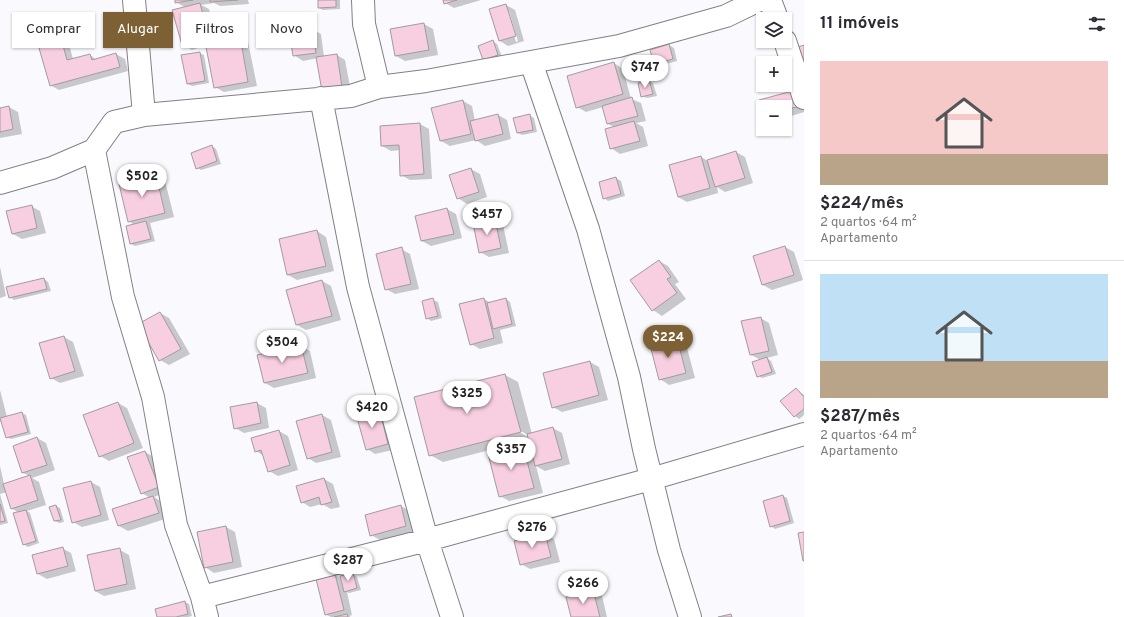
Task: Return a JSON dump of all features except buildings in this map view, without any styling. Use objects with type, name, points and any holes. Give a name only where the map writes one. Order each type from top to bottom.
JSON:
[{"type":"street","points":[[134,0],[144,115]]},
{"type":"street","points":[[363,0],[364,24],[379,87]]},
{"type":"street","points":[[0,183],[52,168],[94,150],[114,122],[144,115],[351,96],[379,87],[426,81],[620,46],[726,16],[759,0]]},
{"type":"street","points":[[770,0],[774,12]]},
{"type":"street","points":[[786,48],[804,98]]},
{"type":"street","points":[[531,62],[588,229],[629,377],[651,479],[690,617]]},
{"type":"street","points":[[321,98],[358,287],[427,540],[452,617]]},
{"type":"street","points":[[94,150],[124,296],[153,397],[176,525],[204,607],[427,540],[651,479],[804,434]]}]
